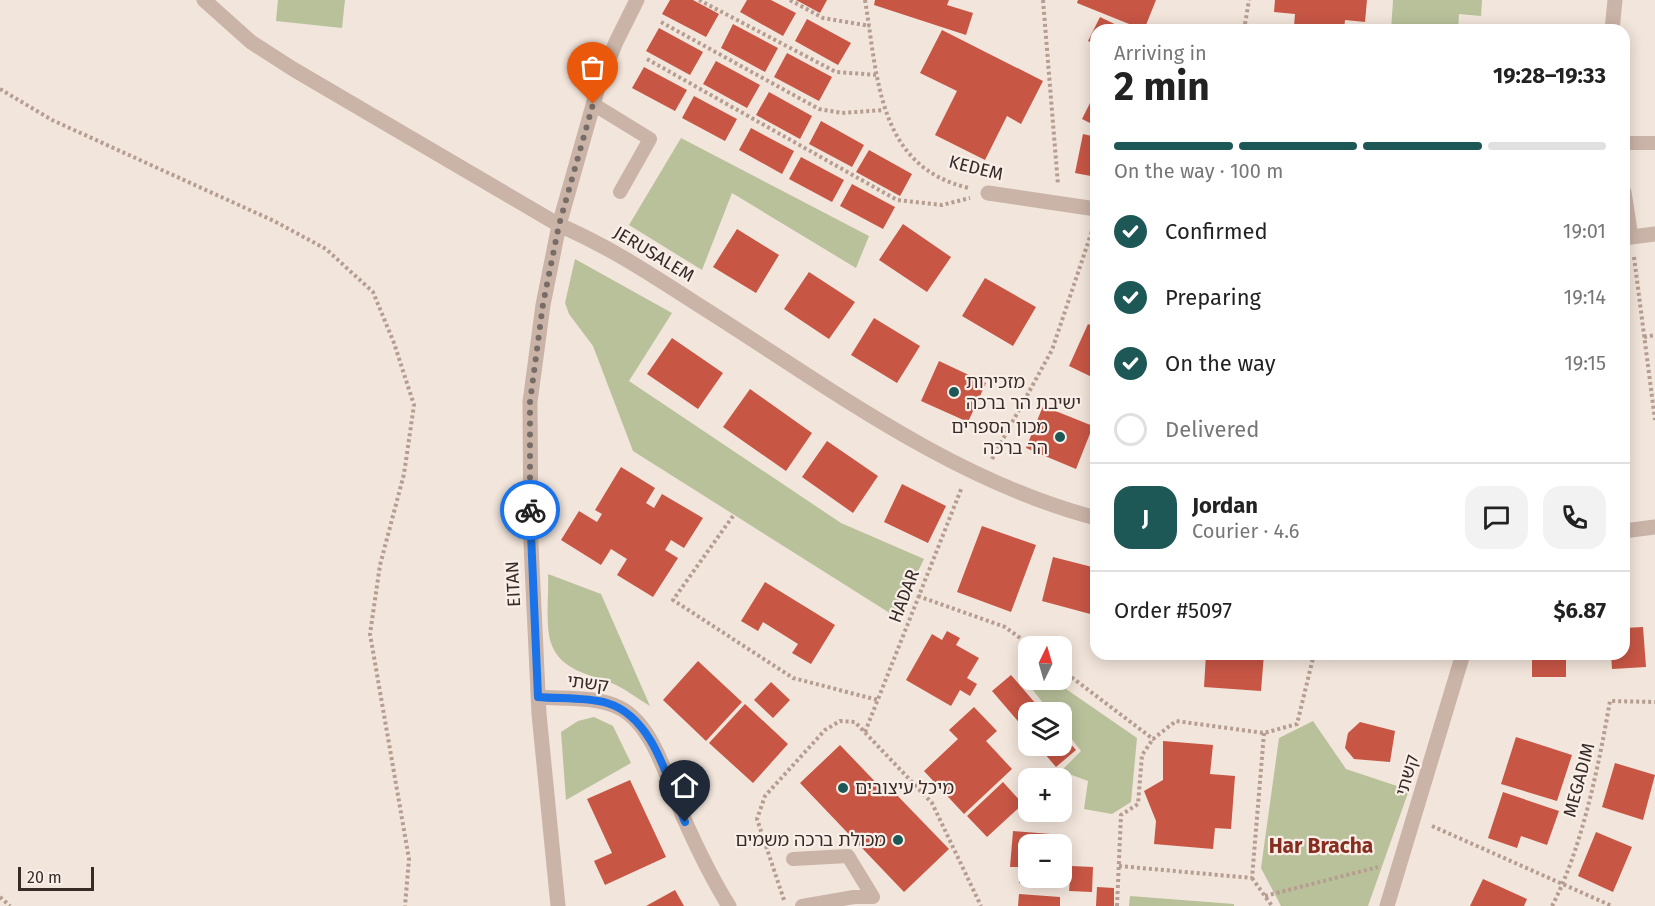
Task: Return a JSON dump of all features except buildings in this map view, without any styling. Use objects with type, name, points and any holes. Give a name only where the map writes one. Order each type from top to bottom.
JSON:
[{"type":"street","name":"JERUSALEM","points":[[204,0],[251,42],[293,69],[559,225],[626,259],[900,432],[969,469],[1090,516]]},
{"type":"street","name":"EITAN","points":[[558,906],[538,697],[529,489],[530,402],[543,304],[559,225],[593,104],[616,42],[637,0]]},
{"type":"street","points":[[1613,24],[1615,0]]},
{"type":"street","name":"KEDEM","points":[[988,193],[1090,208]]},
{"type":"street","points":[[1630,238],[1655,234]]},
{"type":"street","points":[[1630,530],[1655,527]]},
{"type":"street","name":"קשתי","points":[[1387,906],[1461,660]]},
{"type":"street","name":"קשתי","points":[[538,697],[604,702],[629,714],[639,724],[650,739],[712,879],[729,906]]},
{"type":"lane","points":[[593,104],[650,139],[620,192]]},
{"type":"lane","points":[[1630,143],[1655,143]]},
{"type":"lane","points":[[793,859],[848,856],[873,897],[854,897],[802,906]]},
{"type":"path","points":[[699,0],[836,72],[878,75]]},
{"type":"path","points":[[790,0],[823,18],[870,26]]},
{"type":"path","name":"KEDEM","points":[[865,0],[884,110],[906,154],[936,178],[988,193]]},
{"type":"path","points":[[1043,0],[1060,204]]},
{"type":"path","points":[[1245,24],[1248,0]]},
{"type":"path","points":[[661,22],[819,109],[842,113],[884,110]]},
{"type":"path","points":[[646,59],[897,200],[942,205],[988,193]]},
{"type":"path","points":[[0,89],[52,120],[274,221],[326,249],[373,292],[394,343],[414,405],[404,474],[380,565],[370,634],[409,860],[405,906]]},
{"type":"path","points":[[984,475],[1052,350],[1090,237]]},
{"type":"path","points":[[1630,250],[1655,420]]},
{"type":"path","points":[[1644,337],[1655,335]]},
{"type":"path","name":"HADAR","points":[[865,732],[969,469]]},
{"type":"path","points":[[733,516],[673,600],[793,678],[878,700]]},
{"type":"path","points":[[918,596],[1005,627],[1018,636]]},
{"type":"path","points":[[1117,906],[1121,815],[1138,804],[1142,755],[1153,739],[1176,721],[1264,733],[1297,724],[1313,660]]},
{"type":"path","points":[[1072,678],[1153,739]]},
{"type":"path","name":"MEGADIM","points":[[1552,906],[1564,884],[1599,762],[1610,701],[1655,702]]},
{"type":"path","points":[[786,906],[757,819],[765,796],[825,730],[840,721],[855,722],[932,803],[981,906]]},
{"type":"path","points":[[1264,733],[1252,878],[1272,906]]},
{"type":"path","points":[[1415,818],[1612,906]]},
{"type":"path","points":[[1265,896],[1402,861]]},
{"type":"path","points":[[1119,866],[1252,878]]},
{"type":"path","points":[[0,897],[10,906]]},
{"type":"green space","points":[[278,0],[345,0],[342,28],[276,21]]},
{"type":"green space","points":[[1393,0],[1482,0],[1481,16],[1459,14],[1458,24],[1391,24]]},
{"type":"green space","points":[[681,138],[869,236],[856,268],[732,193],[702,270],[629,225]]},
{"type":"green space","points":[[575,259],[672,313],[629,381],[841,523],[924,559],[896,617],[633,451],[593,346],[569,314],[565,303]]},
{"type":"green space","points":[[548,574],[601,594],[650,706],[614,684],[569,666],[556,653],[548,628]]},
{"type":"green space","points":[[1033,690],[1067,690],[1137,738],[1131,802],[1112,814],[1084,809],[1088,781],[1072,775],[1072,768],[1064,768],[1081,751],[1072,740],[1072,702],[1042,702]]},
{"type":"green space","points":[[594,717],[613,726],[631,763],[566,800],[561,732],[578,721]]},
{"type":"green space","points":[[1313,721],[1346,769],[1409,790],[1368,906],[1281,906],[1261,868],[1279,738]]},
{"type":"green space","points":[[1130,896],[1234,904],[1234,906],[1129,906]]},
{"type":"way so far","points":[[530,510],[530,402],[543,304],[559,225],[572,187],[593,104]]},
{"type":"place","name":"מזכירות ישיבת הר ברכה","points":[[954,392]]},
{"type":"place","name":"מכון הספרים הר ברכה","points":[[1060,437]]},
{"type":"place","name":"מיכל עיצובים","points":[[843,788]]},
{"type":"place","name":"מכולת ברכה משמים","points":[[898,840]]},
{"type":"district","name":"Har Bracha","points":[[1321,846]]},
{"type":"route","points":[[530,510],[538,697],[604,702],[629,714],[650,739],[685,822]]}]
